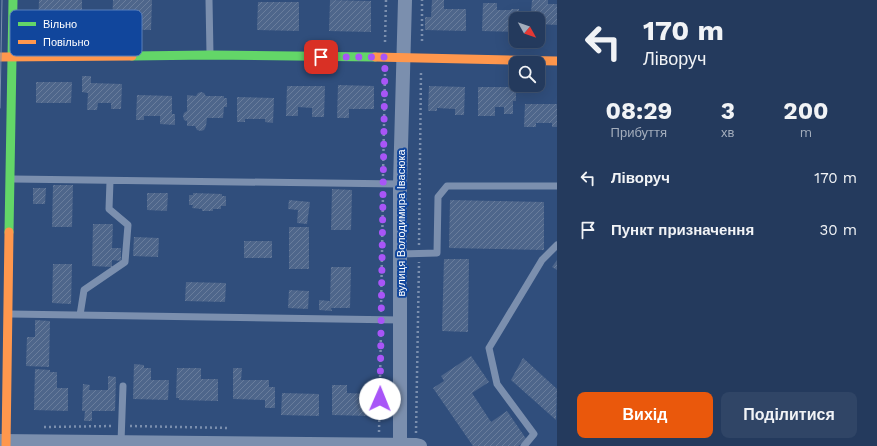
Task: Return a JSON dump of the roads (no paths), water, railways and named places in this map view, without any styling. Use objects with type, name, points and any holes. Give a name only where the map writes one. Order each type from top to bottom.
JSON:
[{"type":"main road","points":[[13,0],[13,10]]},
{"type":"main road","points":[[0,58],[210,55],[404,57],[557,61]]},
{"type":"main road","points":[[4,443],[11,179],[12,58]]},
{"type":"street","name":"вулиця Володимира Івасюка","points":[[400,446],[400,184],[405,0]]},
{"type":"street","points":[[4,443],[122,442],[418,445]]},
{"type":"lane","points":[[209,0],[210,55]]},
{"type":"lane","points":[[11,179],[400,184]]},
{"type":"lane","points":[[80,315],[84,290],[125,262],[128,225],[109,209],[110,181]]},
{"type":"lane","points":[[401,254],[437,253],[438,198],[447,186],[557,186]]},
{"type":"lane","points":[[524,446],[534,434],[497,384],[489,348],[542,260],[557,245]]},
{"type":"lane","points":[[8,314],[401,320]]},
{"type":"lane","points":[[122,442],[123,386]]},
{"type":"tram line","points":[[0,108],[2,0]]}]
